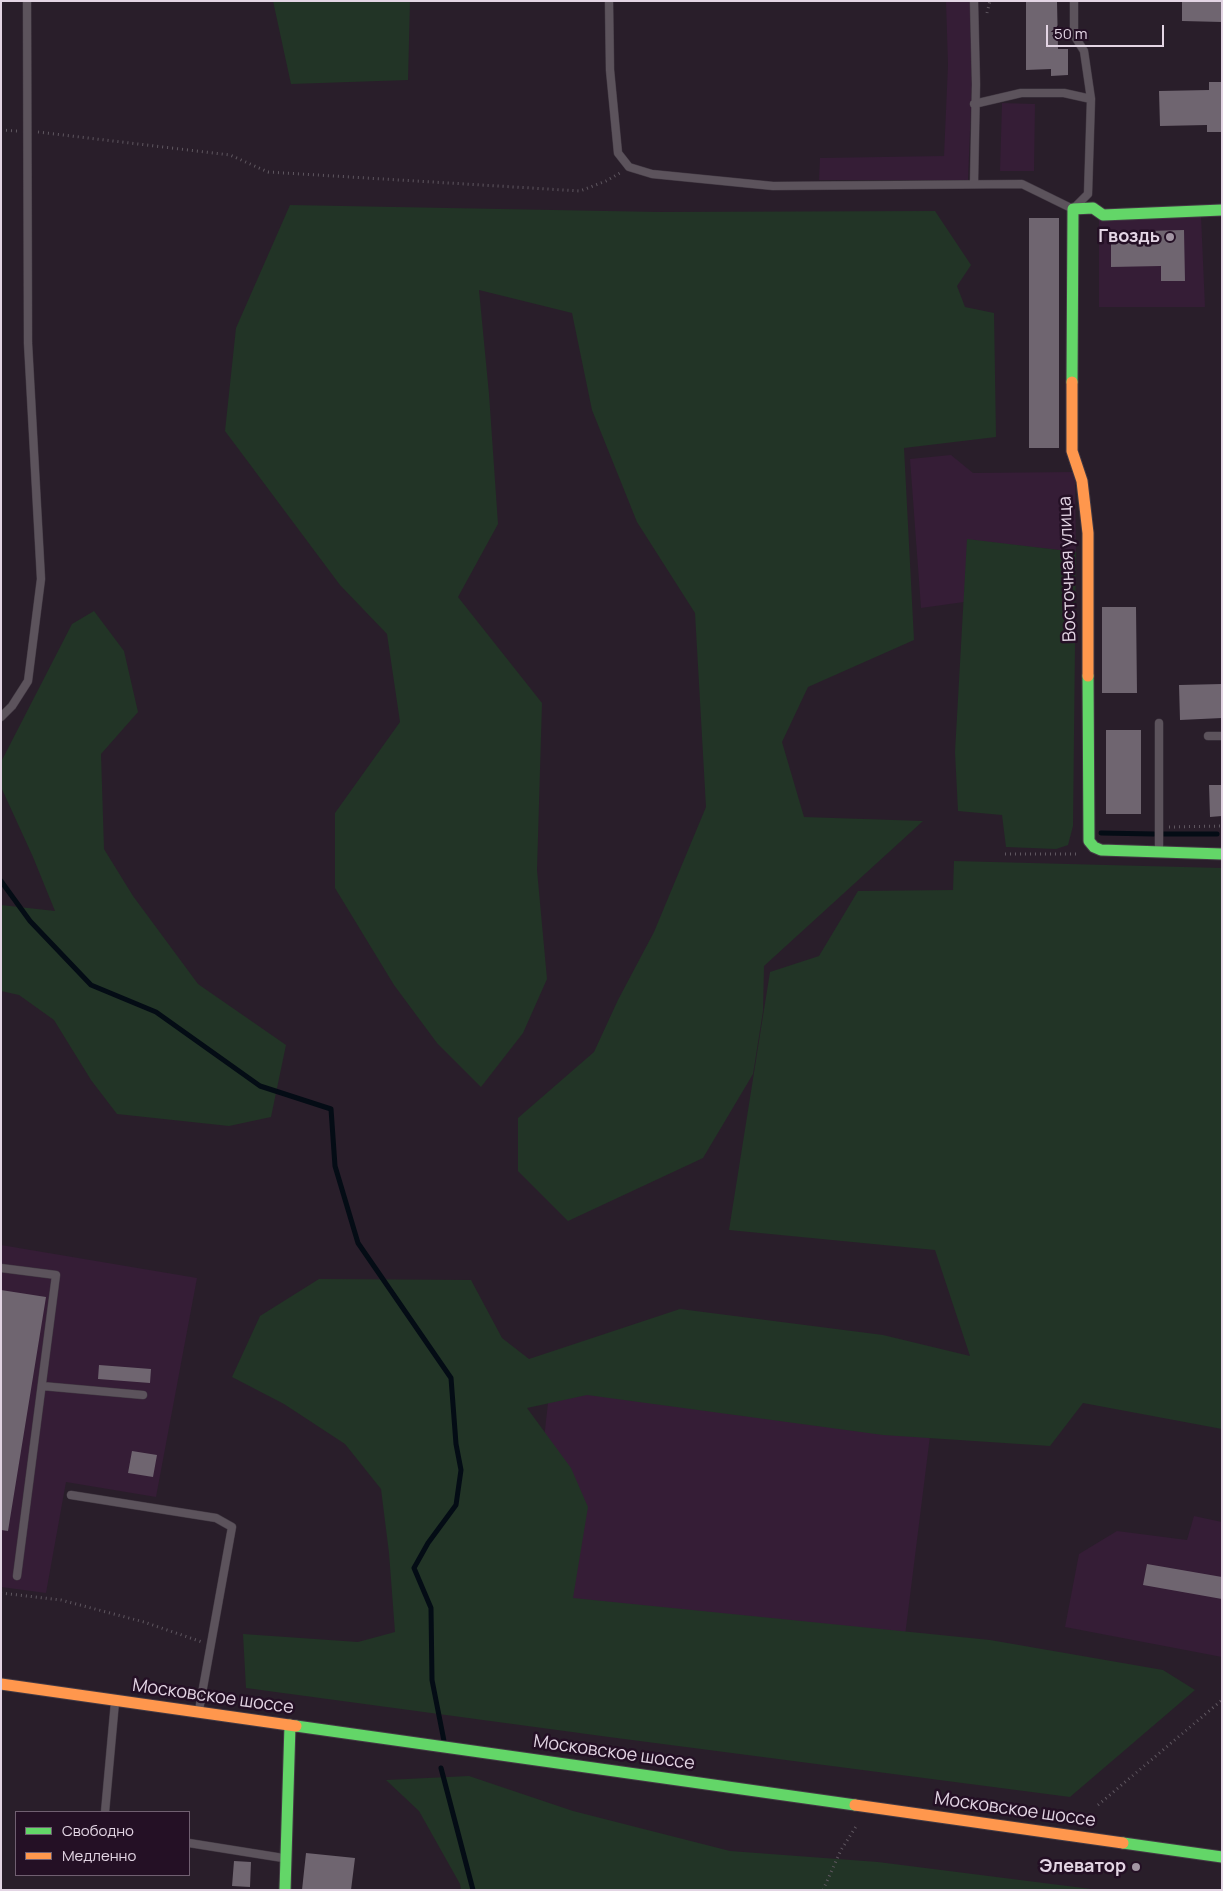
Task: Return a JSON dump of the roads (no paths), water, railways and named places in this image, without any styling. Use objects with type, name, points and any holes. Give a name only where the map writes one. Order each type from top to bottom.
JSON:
[{"type":"main road","points":[[1073,209],[1093,208],[1103,215],[1222,210]]},
{"type":"main road","name":"Восточная улица","points":[[1073,209],[1072,451],[1080,468],[1088,533],[1091,844],[1101,850],[1159,852]]},
{"type":"main road","points":[[1159,852],[1222,854]]},
{"type":"main road","name":"Московское шоссе","points":[[1,1684],[1222,1857]]},
{"type":"main road","points":[[285,1890],[290,1725]]},
{"type":"lane","points":[[1,717],[12,706],[28,681],[41,579],[28,343],[27,1]]},
{"type":"lane","points":[[609,1],[610,70],[618,153],[629,167],[652,174],[773,186],[1022,184],[1073,209],[1088,194],[1091,99],[1084,51],[1074,35],[1074,1]]},
{"type":"lane","points":[[974,1],[976,84],[974,104],[974,184]]},
{"type":"lane","points":[[974,104],[1021,93],[1064,93],[1091,99]]},
{"type":"lane","points":[[1159,723],[1159,852]]},
{"type":"lane","points":[[1208,736],[1222,736]]},
{"type":"lane","points":[[1,1268],[56,1275],[17,1576]]},
{"type":"lane","points":[[42,1386],[143,1395]]},
{"type":"lane","points":[[71,1495],[216,1518],[232,1527],[199,1712]]},
{"type":"lane","points":[[105,1811],[115,1700]]},
{"type":"lane","points":[[190,1843],[285,1859]]},
{"type":"waterway","points":[[1101,833],[1154,834]]},
{"type":"waterway","points":[[1164,834],[1217,834]]},
{"type":"waterway","points":[[1,881],[30,921],[91,985],[156,1012],[260,1086],[331,1109],[335,1166],[358,1243],[451,1378],[456,1444],[461,1470],[456,1505],[428,1543],[414,1568],[431,1608],[432,1680],[444,1741]]},
{"type":"waterway","points":[[441,1768],[473,1890]]},
{"type":"place","name":"Гвоздь","points":[[1170,237]]},
{"type":"place","name":"Элеватор","points":[[1136,1867]]}]
